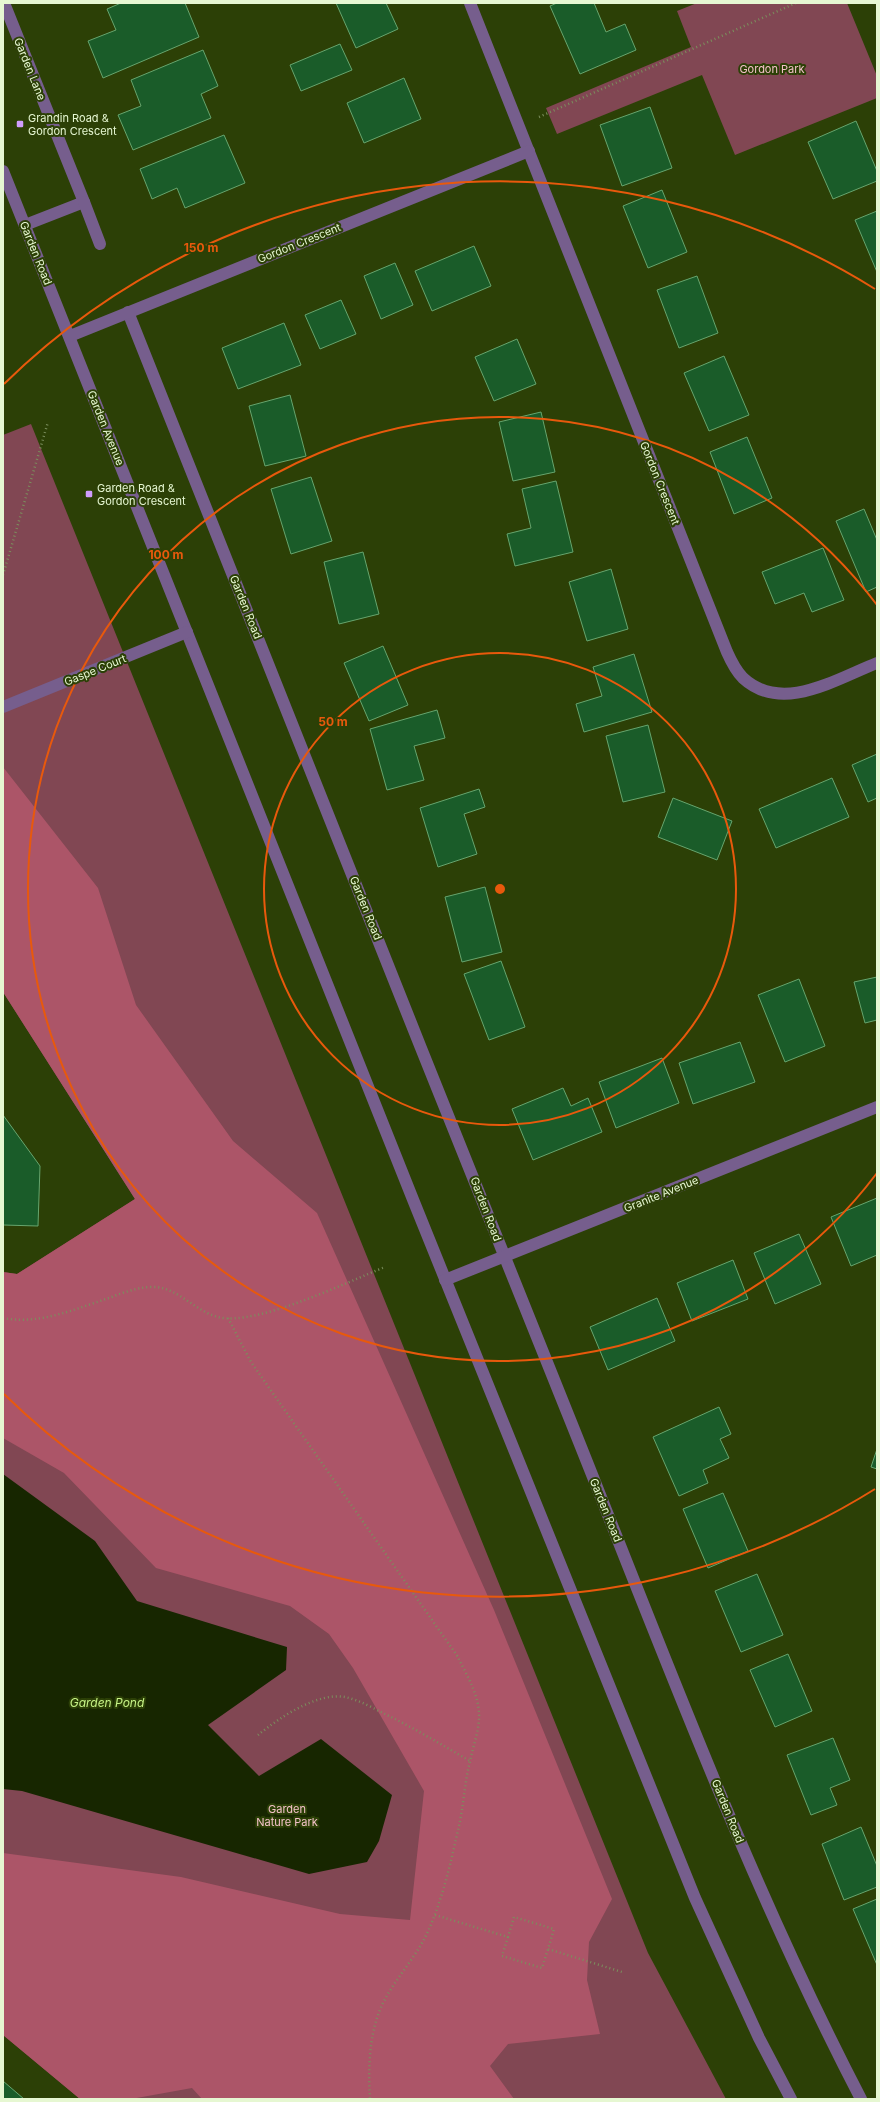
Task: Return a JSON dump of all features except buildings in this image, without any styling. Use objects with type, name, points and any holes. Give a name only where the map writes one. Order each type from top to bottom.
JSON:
[{"type":"street","name":"Garden Lane","points":[[4,3],[100,244]]},
{"type":"street","name":"Gordon Crescent","points":[[470,3],[726,652],[734,666],[743,677],[759,689],[774,694],[793,694],[814,688],[877,663]]},
{"type":"street","name":"Gordon Crescent","points":[[70,336],[529,151]]},
{"type":"street","name":"Garden Road","points":[[3,170],[70,336]]},
{"type":"street","points":[[25,225],[84,202]]},
{"type":"street","name":"Garden Road","points":[[128,312],[504,1257],[744,1851],[786,1947],[861,2099]]},
{"type":"street","name":"Garden Avenue","points":[[70,336],[187,632]]},
{"type":"street","points":[[187,632],[695,1898],[759,2038],[791,2099]]},
{"type":"street","name":"Gaspe Court","points":[[3,707],[187,632]]},
{"type":"street","name":"Granite Avenue","points":[[446,1280],[877,1108]]},
{"type":"path","points":[[537,117],[796,3]]},
{"type":"path","points":[[3,575],[48,422]]},
{"type":"path","points":[[3,1318],[40,1319],[58,1315],[130,1290],[150,1287],[166,1289],[202,1310],[218,1317],[228,1318],[276,1311],[385,1267]]},
{"type":"path","points":[[228,1318],[251,1362],[458,1657],[478,1704],[479,1725],[470,1761],[460,1821],[435,1915],[429,1931],[384,2002],[375,2026],[370,2052],[368,2078],[370,2099]]},
{"type":"path","points":[[258,1735],[274,1721],[297,1709],[320,1700],[345,1697],[366,1704],[470,1761]]},
{"type":"path","points":[[435,1915],[508,1937]]},
{"type":"path","points":[[514,1917],[554,1929],[548,1949],[542,1968],[502,1956],[514,1917]]},
{"type":"path","points":[[548,1949],[622,1972]]},
{"type":"green space","name":"Gordon Park","points":[[697,3],[847,3],[877,76],[877,98],[735,155],[702,75],[557,134],[546,108],[691,47],[677,11]]},
{"type":"green space","name":"Garden Nature Park","points":[[31,424],[648,1953],[726,2099],[80,2099],[3,2035],[3,1272],[17,1274],[135,1199],[3,992],[3,435]]},
{"type":"shaded area","points":[[3,767],[98,888],[136,1005],[233,1141],[317,1213],[494,1610],[612,1899],[589,1942],[587,1980],[600,2034],[508,2044],[490,2066],[514,2099],[202,2099],[192,2088],[131,2099],[80,2099],[3,2035],[3,1853],[181,1877],[340,1914],[410,1920],[424,1791],[353,1668],[329,1634],[290,1606],[156,1568],[64,1473],[3,1438],[3,1272],[17,1274],[135,1199],[3,992]]},
{"type":"water","name":"Garden Pond","points":[[3,1474],[95,1541],[137,1601],[287,1647],[286,1670],[208,1725],[259,1776],[321,1739],[392,1795],[379,1841],[367,1862],[309,1874],[22,1791],[3,1789]]},
{"type":"place","name":"Grandin Road & Gordon Crescent","points":[[20,124]]},
{"type":"place","name":"Garden Road & Gordon Crescent","points":[[89,494]]}]
